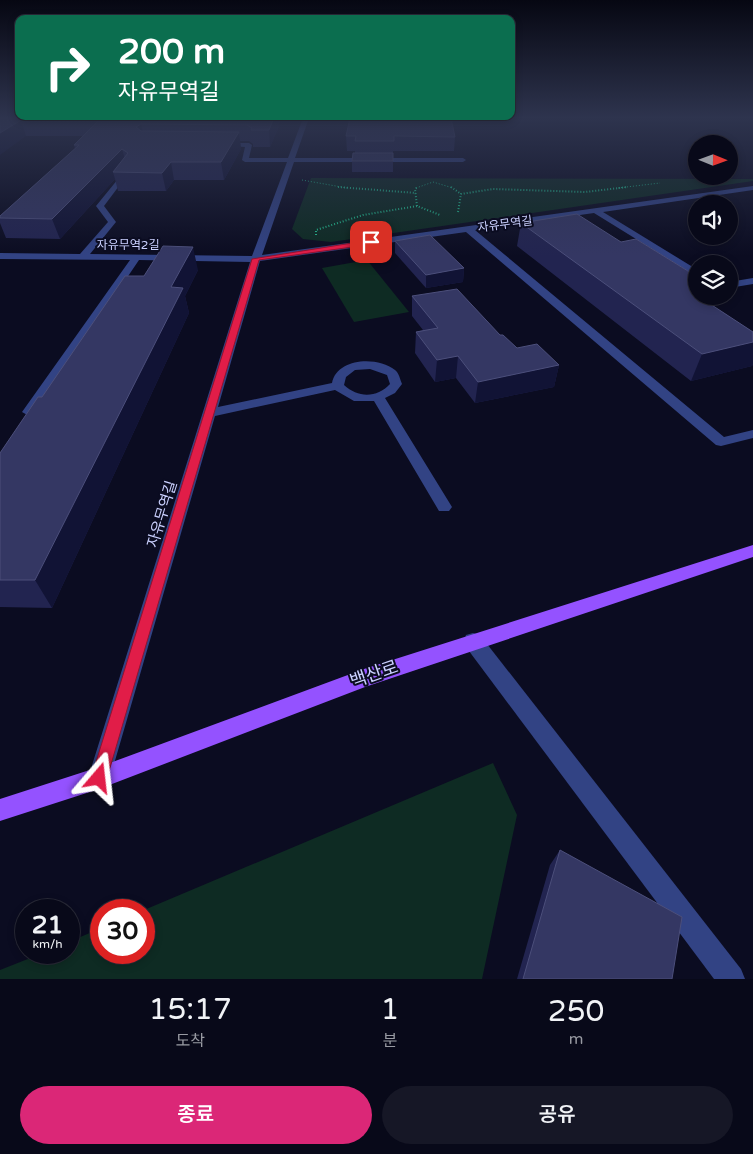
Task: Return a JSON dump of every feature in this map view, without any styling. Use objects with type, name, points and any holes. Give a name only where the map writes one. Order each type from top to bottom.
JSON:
[{"type":"main road","name":"백산로","points":[[0,810],[99,778],[364,678],[473,641],[753,552]]},
{"type":"street","name":"자유무역길","points":[[99,778],[256,259],[290,164]]},
{"type":"street","points":[[83,257],[112,222],[100,206],[127,170]]},
{"type":"street","name":"자유무역길","points":[[256,259],[752,189]]},
{"type":"street","points":[[596,211],[688,268]]},
{"type":"street","points":[[468,229],[721,442],[753,434]]},
{"type":"street","name":"자유무역2길","points":[[0,256],[256,259]]},
{"type":"street","points":[[23,421],[136,258]]},
{"type":"street","points":[[738,284],[753,281]]},
{"type":"street","points":[[361,365],[379,366],[392,373],[396,384],[386,394],[378,397],[358,398],[342,391],[338,386],[338,380],[345,371],[361,365]]},
{"type":"street","points":[[209,413],[338,386]]},
{"type":"street","points":[[378,397],[444,506]]},
{"type":"street","points":[[473,641],[730,979]]},
{"type":"path","points":[[286,176],[332,187],[378,192],[416,193]]},
{"type":"path","points":[[417,206],[415,189],[422,183],[447,183],[461,194],[493,189],[585,192],[662,183]]},
{"type":"path","points":[[450,213],[459,212],[461,194]]},
{"type":"path","points":[[313,251],[316,230],[364,215],[417,206],[441,215]]},
{"type":"green space","points":[[311,178],[688,179],[688,185],[725,185],[331,242],[303,239],[292,229]]},
{"type":"green space","points":[[738,179],[753,179],[753,181],[738,183]]},
{"type":"green space","points":[[367,260],[409,312],[354,322],[322,268]]},
{"type":"green space","points":[[493,763],[517,815],[482,979],[0,979],[0,970],[15,964],[80,964],[80,937],[90,933],[90,964],[155,964],[155,905]]},
{"type":"building","points":[[58,164],[107,164],[52,219],[0,218]]},
{"type":"building","points":[[120,164],[170,164],[162,173],[113,172]]},
{"type":"building","points":[[577,214],[621,242],[636,239],[688,271],[688,305],[712,305],[753,332],[753,342],[702,354],[521,223]]},
{"type":"building","points":[[430,235],[464,268],[426,275],[395,241]]},
{"type":"building","points":[[163,246],[193,247],[171,287],[183,288],[35,580],[0,580],[0,453],[38,397],[42,397],[125,276],[144,276]]},
{"type":"building","points":[[457,289],[500,335],[503,335],[517,348],[537,344],[559,365],[478,382],[458,356],[437,360],[416,332],[438,328],[412,296]]},
{"type":"building","points":[[560,850],[682,917],[672,979],[523,979]]},
{"type":"route","points":[[99,778],[256,259],[371,242]]}]
